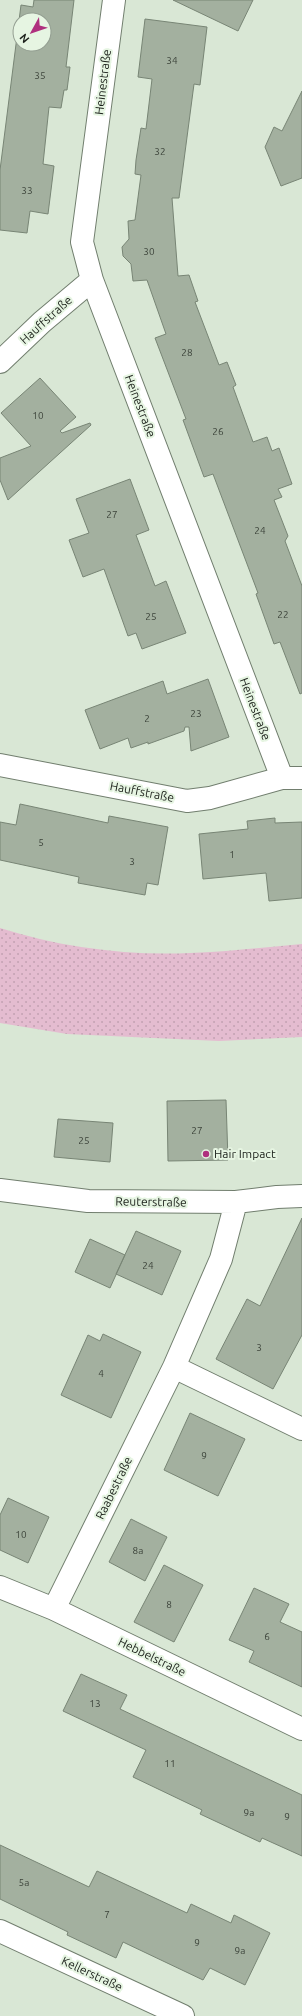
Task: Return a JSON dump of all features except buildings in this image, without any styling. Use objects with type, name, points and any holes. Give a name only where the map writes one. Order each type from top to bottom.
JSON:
[{"type":"street","name":"Heinestraße","points":[[114,0],[82,242],[92,280],[292,778]]},
{"type":"street","name":"Hauffstraße","points":[[0,362],[42,322],[92,280]]},
{"type":"street","name":"Hauffstraße","points":[[0,765],[186,800],[210,798],[292,778]]},
{"type":"street","name":"Reuterstraße","points":[[0,1190],[88,1201],[236,1202],[302,1196]]},
{"type":"street","name":"Raabestraße","points":[[54,1610],[174,1367],[221,1259],[236,1202]]},
{"type":"street","points":[[174,1367],[302,1429]]},
{"type":"street","name":"Hebbelstraße","points":[[0,1587],[54,1610],[302,1729]]},
{"type":"street","name":"Kellerstraße","points":[[0,1932],[183,2016]]},
{"type":"shaded area","points":[[0,928],[23,935],[69,945],[94,949],[142,953],[166,954],[232,951],[302,944],[302,1037],[219,1041],[67,1034],[0,1023]]},
{"type":"place","name":"Hair Impact","points":[[206,1154]]}]
